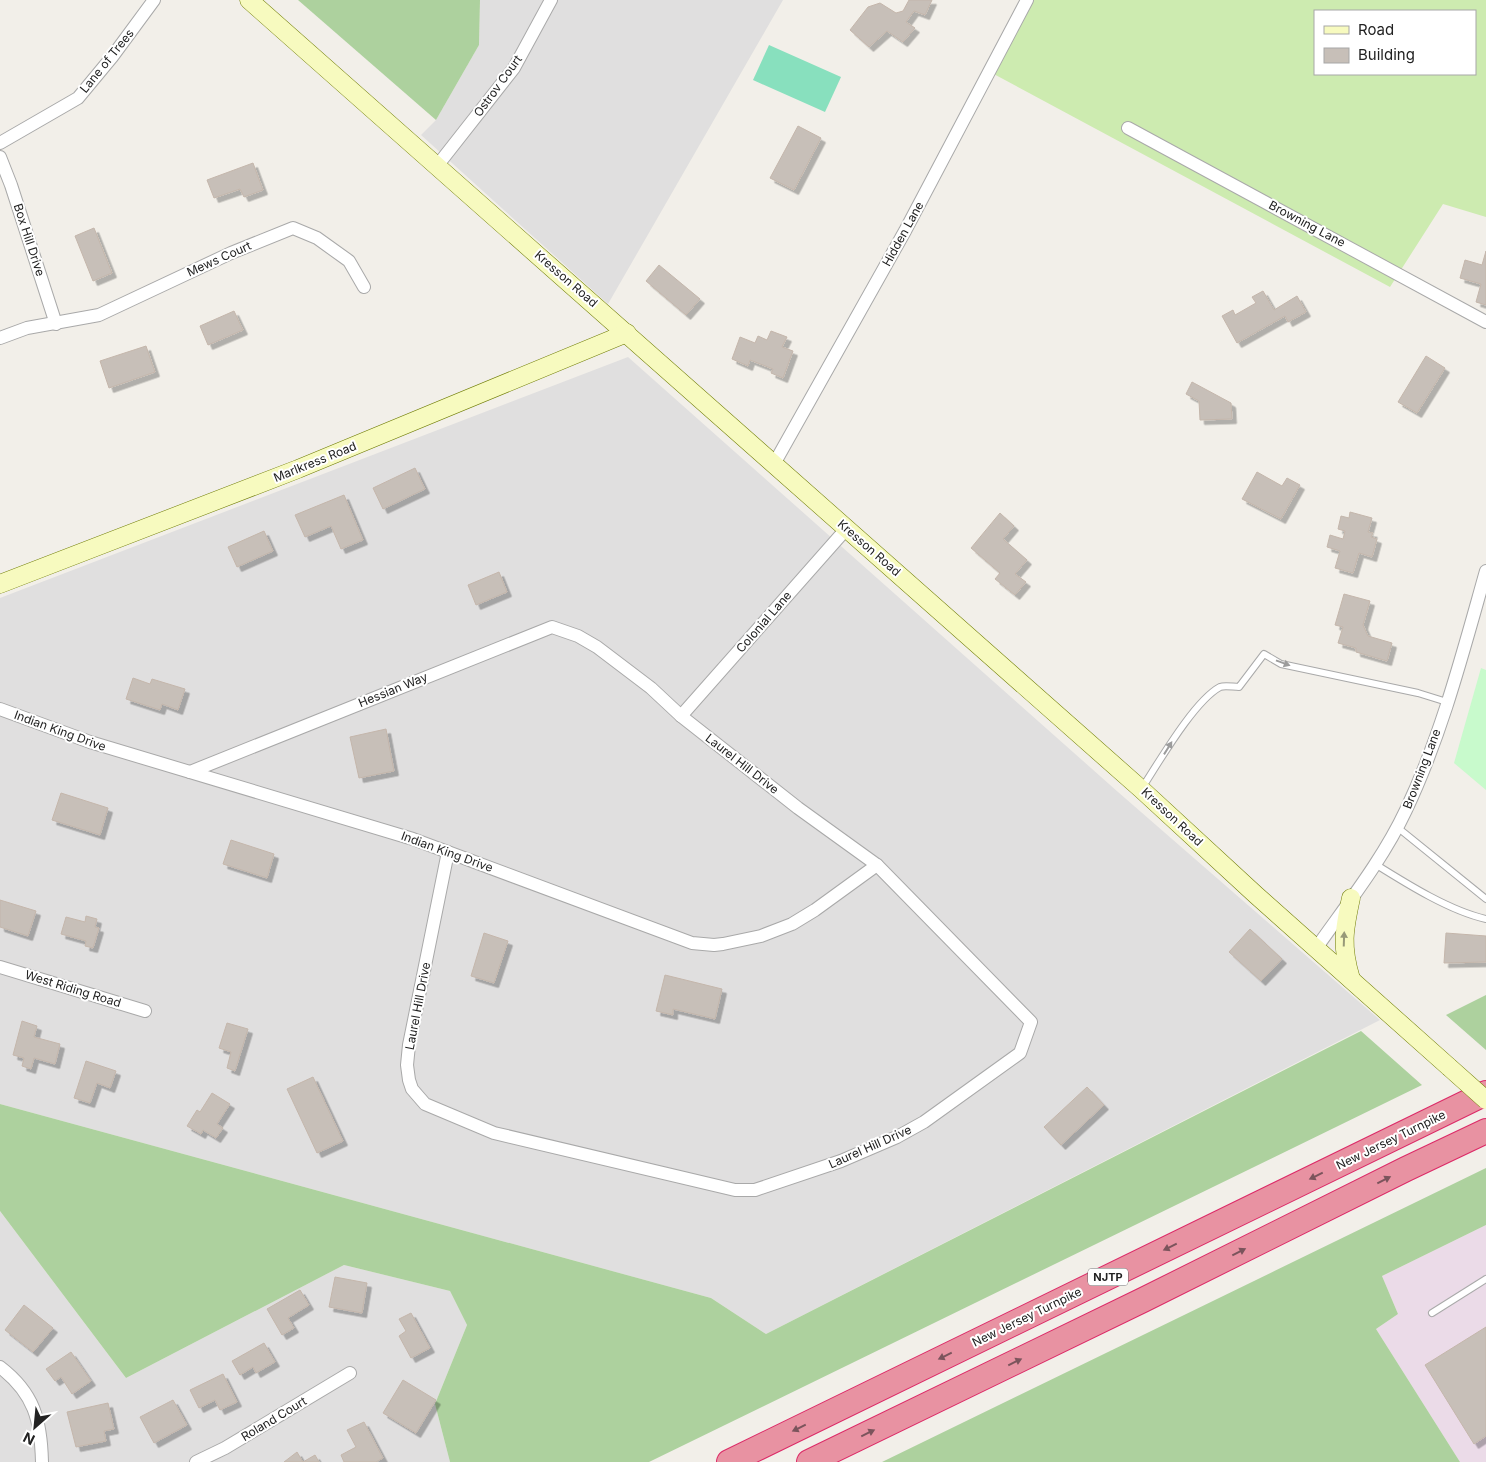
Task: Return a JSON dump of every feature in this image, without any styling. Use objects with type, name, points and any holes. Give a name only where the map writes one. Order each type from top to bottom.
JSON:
[{"type":"highway","name":"New Jersey Turnpike","points":[[729,1462],[1486,1093]]},
{"type":"highway","points":[[809,1462],[1486,1131]]},
{"type":"street","name":"Lane of Trees","points":[[0,143],[78,98],[112,57],[154,0]]},
{"type":"street","name":"Kresson Road","points":[[249,0],[1142,789],[1256,895],[1317,947],[1486,1100]]},
{"type":"street","name":"Ostrov Court","points":[[437,166],[514,68],[551,0]]},
{"type":"street","name":"Hidden Lane","points":[[774,464],[905,231],[1027,0]]},
{"type":"street","name":"Browning Lane","points":[[1128,128],[1486,322]]},
{"type":"street","name":"Box Hill Drive","points":[[0,157],[11,185],[56,324]]},
{"type":"street","name":"Mews Court","points":[[56,324],[99,315],[231,253],[293,228],[317,238],[349,261],[364,287]]},
{"type":"street","points":[[0,338],[27,328],[56,324]]},
{"type":"street","name":"Marlkress Road","points":[[0,584],[298,469],[627,333]]},
{"type":"street","name":"Colonial Lane","points":[[681,716],[847,528]]},
{"type":"street","name":"Browning Lane","points":[[1317,947],[1375,864],[1398,827],[1406,810],[1428,758],[1447,702],[1483,594],[1486,571]]},
{"type":"street","name":"Hessian Way","points":[[190,772],[552,627],[578,636],[597,646]]},
{"type":"street","name":"Laurel Hill Drive","points":[[448,852],[409,1045],[408,1080],[412,1089],[425,1104],[494,1133],[735,1190],[755,1190],[842,1161],[897,1138],[924,1122],[1020,1053],[1031,1022],[878,865],[798,808],[681,716],[651,688],[597,646]]},
{"type":"street","name":"Indian King Drive","points":[[0,709],[90,742],[413,839],[692,943],[714,945],[761,936],[792,924],[878,865]]},
{"type":"street","points":[[1351,898],[1343,943],[1351,979]]},
{"type":"street","name":"West Riding Road","points":[[0,968],[145,1011]]},
{"type":"street","points":[[0,1367],[17,1381],[35,1412],[42,1439],[42,1462]]},
{"type":"street","name":"Roland Court","points":[[196,1462],[225,1448],[350,1373]]},
{"type":"lane","points":[[1142,789],[1177,733],[1208,695],[1222,686],[1239,687],[1264,654],[1281,664],[1418,692],[1447,702]]},
{"type":"lane","points":[[1398,827],[1486,899]]},
{"type":"lane","points":[[1375,864],[1433,898],[1464,913],[1486,918]]},
{"type":"lane","points":[[1432,1313],[1486,1279]]},
{"type":"shaded area","points":[[480,0],[783,0],[608,304],[421,135],[436,120],[479,45]]},
{"type":"shaded area","points":[[628,357],[1118,792],[1380,1020],[766,1334],[711,1298],[0,1104],[0,598]]},
{"type":"shaded area","points":[[0,1211],[126,1378],[344,1265],[450,1291],[467,1325],[435,1404],[450,1462],[0,1462]]},
{"type":"shaded area","points":[[1486,1225],[1486,1462],[1460,1462],[1376,1329],[1398,1314],[1382,1276]]},
{"type":"green space","points":[[298,0],[480,0],[479,45],[436,120]]},
{"type":"green space","points":[[1025,0],[1486,0],[1486,217],[1443,204],[1390,287],[990,72]]},
{"type":"green space","points":[[769,45],[841,77],[825,112],[753,80]]},
{"type":"green space","points":[[1481,668],[1486,670],[1486,790],[1454,763]]},
{"type":"green space","points":[[1486,995],[1486,1050],[1446,1015]]},
{"type":"green space","points":[[1361,1031],[1422,1085],[649,1462],[450,1462],[435,1404],[467,1325],[450,1291],[344,1265],[126,1378],[0,1211],[0,1104],[711,1298],[766,1334]]},
{"type":"green space","points":[[1486,1168],[1486,1225],[1382,1276],[1398,1314],[1376,1329],[1460,1462],[882,1462]]},
{"type":"building","points":[[909,0],[932,0],[925,15],[914,11],[906,22],[915,28],[903,42],[887,31],[869,47],[850,30],[868,7],[880,3],[896,13],[903,11]]},
{"type":"building","points":[[798,126],[821,138],[794,190],[770,178]]},
{"type":"building","points":[[253,163],[263,190],[244,197],[240,189],[214,198],[207,180]]},
{"type":"building","points":[[94,228],[112,273],[93,281],[75,236]]},
{"type":"building","points":[[1486,251],[1486,305],[1476,302],[1481,284],[1460,278],[1465,260],[1482,265]]},
{"type":"building","points":[[659,265],[700,299],[686,315],[646,281]]},
{"type":"building","points":[[1263,291],[1274,310],[1297,296],[1306,312],[1288,322],[1285,316],[1237,343],[1222,316],[1233,310],[1235,315],[1256,303],[1252,297]]},
{"type":"building","points":[[234,311],[243,330],[208,345],[200,326]]},
{"type":"building","points":[[771,331],[787,337],[782,347],[793,351],[783,378],[771,373],[773,369],[750,360],[748,366],[732,359],[740,337],[755,343],[758,336],[767,340]]},
{"type":"building","points":[[146,346],[155,372],[109,388],[100,361]]},
{"type":"building","points":[[1426,356],[1445,368],[1417,413],[1398,402]]},
{"type":"building","points":[[1192,382],[1231,403],[1232,419],[1200,420],[1199,401],[1186,394]]},
{"type":"building","points":[[415,468],[425,489],[383,509],[373,488]]},
{"type":"building","points":[[1257,472],[1282,486],[1287,478],[1300,485],[1281,519],[1242,499]]},
{"type":"building","points":[[344,495],[363,540],[341,549],[331,526],[305,537],[295,515]]},
{"type":"building","points":[[1350,512],[1372,518],[1368,532],[1373,533],[1371,537],[1377,539],[1372,557],[1359,553],[1353,573],[1335,568],[1340,551],[1327,547],[1330,535],[1343,539],[1345,531],[1338,529],[1341,516],[1349,518]]},
{"type":"building","points":[[1000,513],[1014,526],[1003,539],[1027,560],[1015,574],[1026,582],[1015,595],[995,579],[1000,573],[971,548]]},
{"type":"building","points":[[264,531],[273,551],[237,567],[228,547]]},
{"type":"building","points":[[499,572],[507,592],[476,605],[468,585]]},
{"type":"building","points":[[1344,594],[1370,601],[1363,625],[1368,636],[1392,643],[1387,661],[1356,652],[1356,648],[1338,643],[1343,627],[1335,625]]},
{"type":"building","points":[[133,678],[150,684],[152,679],[185,689],[178,710],[162,704],[160,710],[126,699]]},
{"type":"building","points":[[386,729],[394,771],[359,778],[350,737]]},
{"type":"building","points":[[61,793],[108,808],[100,835],[52,820]]},
{"type":"building","points":[[231,840],[274,854],[267,878],[223,864]]},
{"type":"building","points":[[0,900],[36,911],[28,936],[0,927]]},
{"type":"building","points":[[86,916],[97,919],[95,927],[99,928],[93,948],[85,946],[86,941],[61,934],[66,917],[85,922]]},
{"type":"building","points":[[1250,929],[1282,959],[1261,981],[1229,952]]},
{"type":"building","points":[[484,933],[508,941],[494,983],[471,976]]},
{"type":"building","points":[[1446,933],[1486,936],[1486,962],[1444,963]]},
{"type":"building","points":[[665,975],[722,989],[715,1019],[673,1009],[673,1015],[656,1011]]},
{"type":"building","points":[[22,1021],[37,1026],[34,1037],[60,1044],[55,1064],[34,1058],[31,1069],[22,1066],[24,1058],[13,1055]]},
{"type":"building","points":[[227,1023],[248,1029],[235,1071],[227,1068],[231,1052],[219,1048]]},
{"type":"building","points":[[86,1061],[116,1071],[110,1088],[97,1083],[90,1103],[74,1098]]},
{"type":"building","points":[[313,1077],[343,1141],[317,1153],[287,1089]]},
{"type":"building","points":[[1087,1087],[1104,1105],[1061,1145],[1044,1127]]},
{"type":"building","points":[[212,1093],[230,1104],[217,1124],[223,1128],[216,1138],[203,1130],[201,1134],[187,1126],[197,1110],[200,1112]]},
{"type":"building","points":[[335,1277],[367,1283],[362,1313],[329,1307]]},
{"type":"building","points":[[300,1290],[309,1305],[288,1318],[294,1328],[282,1335],[267,1309]]},
{"type":"building","points":[[24,1305],[53,1328],[33,1352],[5,1330]]},
{"type":"building","points":[[411,1313],[430,1348],[411,1358],[399,1336],[406,1331],[399,1319]]},
{"type":"building","points":[[1486,1327],[1486,1436],[1474,1444],[1425,1365]]},
{"type":"building","points":[[264,1343],[275,1362],[256,1373],[253,1367],[240,1375],[232,1361]]},
{"type":"building","points":[[71,1352],[91,1381],[72,1394],[61,1377],[55,1381],[46,1369]]},
{"type":"building","points":[[223,1374],[237,1402],[220,1410],[215,1400],[199,1408],[190,1390]]},
{"type":"building","points":[[403,1380],[436,1400],[416,1433],[383,1413]]},
{"type":"building","points":[[173,1400],[187,1425],[154,1443],[140,1417]]},
{"type":"building","points":[[108,1403],[114,1429],[104,1431],[106,1441],[76,1447],[67,1412]]},
{"type":"building","points":[[364,1422],[383,1458],[376,1462],[344,1462],[341,1455],[356,1447],[347,1430]]},
{"type":"building","points":[[297,1452],[303,1462],[284,1462]]},
{"type":"building","points":[[315,1455],[319,1462],[303,1462]]}]
